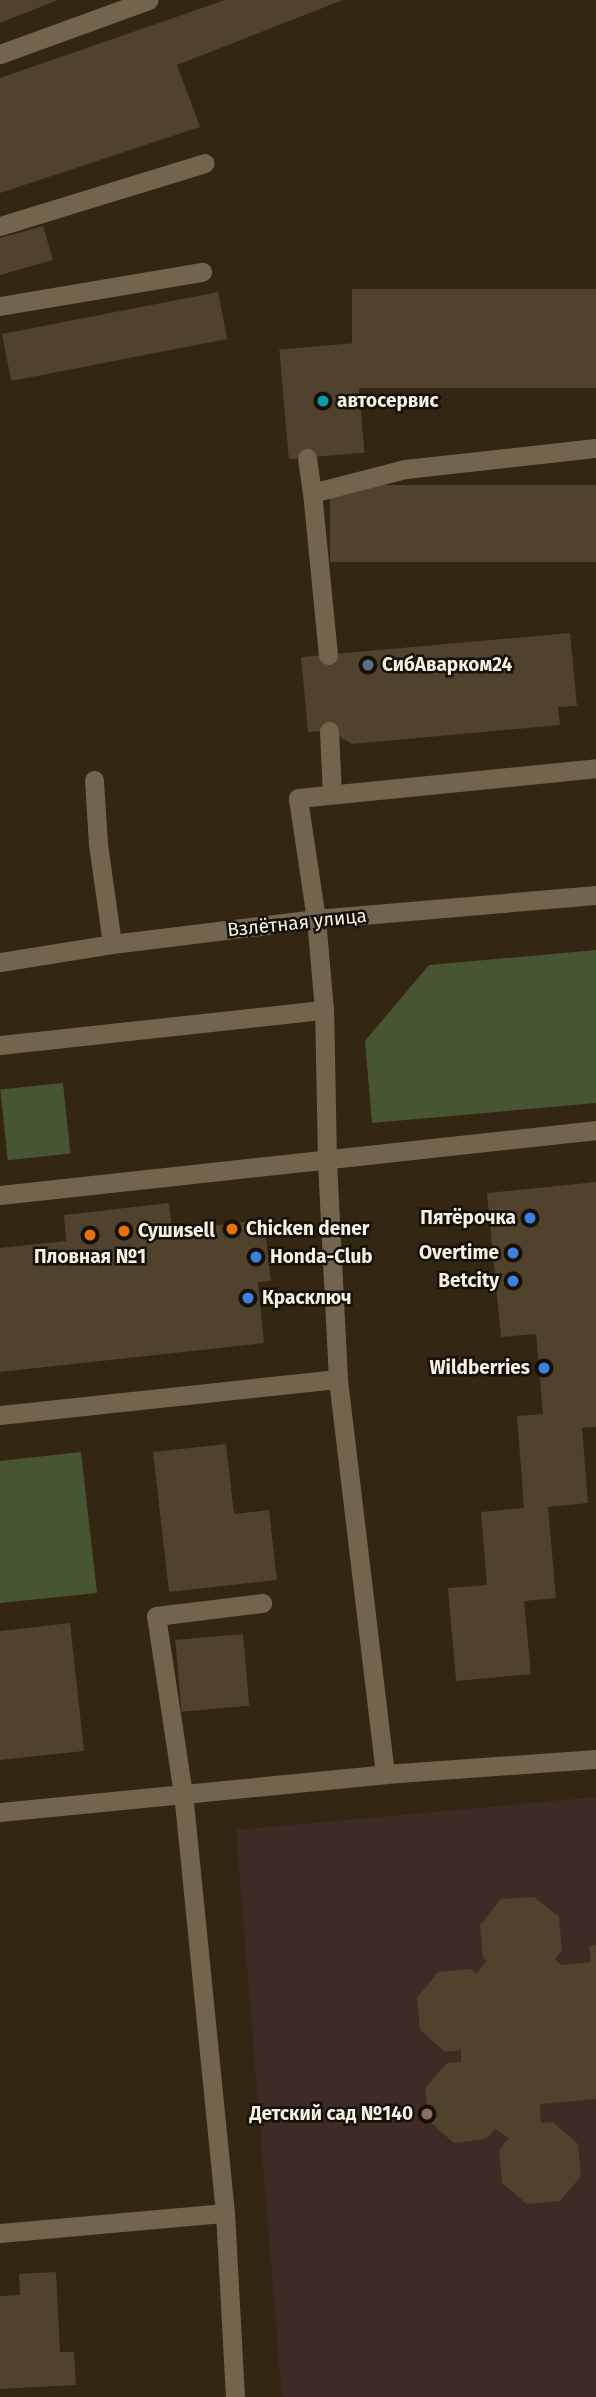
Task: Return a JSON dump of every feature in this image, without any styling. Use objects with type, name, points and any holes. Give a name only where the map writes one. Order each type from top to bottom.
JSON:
[{"type":"main road","points":[[0,54],[148,0]]},
{"type":"main road","points":[[0,226],[205,163]]},
{"type":"main road","points":[[0,306],[202,272]]},
{"type":"main road","points":[[312,493],[405,468],[596,448]]},
{"type":"main road","points":[[307,458],[328,655]]},
{"type":"main road","points":[[329,731],[332,794]]},
{"type":"main road","points":[[384,1774],[338,1379],[327,1160],[324,1010],[316,919],[298,798],[596,768]]},
{"type":"main road","points":[[94,780],[98,844],[112,944]]},
{"type":"main road","name":"Взлётная улица","points":[[0,962],[112,944],[316,919],[596,895]]},
{"type":"main road","points":[[0,1045],[324,1010]]},
{"type":"main road","points":[[0,1195],[596,1130]]},
{"type":"main road","points":[[0,1415],[338,1379]]},
{"type":"main road","points":[[235,2397],[225,2213],[183,1794],[156,1616],[262,1603]]},
{"type":"main road","points":[[0,1812],[384,1774],[596,1759]]},
{"type":"main road","points":[[0,2233],[225,2213]]},
{"type":"shaded area","name":"Детский сад №140","points":[[596,1797],[596,2397],[282,2397],[236,1830]]},
{"type":"green space","points":[[596,950],[596,1103],[372,1123],[365,1041],[429,965]]},
{"type":"green space","points":[[63,1083],[70,1154],[8,1160],[0,1090]]},
{"type":"green space","points":[[81,1452],[97,1593],[0,1603],[0,1461]]},
{"type":"building","points":[[0,0],[58,0],[0,23]]},
{"type":"building","points":[[225,0],[343,0],[177,65],[200,127],[0,193],[0,78]]},
{"type":"building","points":[[43,226],[53,260],[0,275],[0,238]]},
{"type":"building","points":[[352,289],[596,289],[596,388],[352,388]]},
{"type":"building","points":[[218,292],[227,339],[11,381],[2,334]]},
{"type":"building","name":"автосервис","points":[[355,343],[365,453],[289,459],[279,350]]},
{"type":"building","points":[[330,485],[596,485],[596,562],[330,562]]},
{"type":"building","points":[[570,633],[577,706],[558,707],[560,725],[352,744],[329,731],[308,732],[301,657]]},
{"type":"building","points":[[596,1182],[596,1427],[582,1428],[588,1503],[548,1507],[556,1598],[524,1601],[531,1674],[456,1681],[448,1588],[487,1585],[481,1512],[524,1508],[517,1416],[543,1414],[536,1334],[501,1337],[487,1193]]},
{"type":"building","points":[[169,1203],[172,1230],[264,1220],[271,1281],[258,1282],[264,1343],[0,1372],[0,1248],[66,1241],[64,1215]]},
{"type":"building","points":[[226,1444],[234,1514],[269,1510],[277,1580],[169,1592],[153,1452]]},
{"type":"building","points":[[70,1623],[84,1751],[0,1760],[0,1631]]},
{"type":"building","points":[[243,1634],[249,1706],[182,1712],[175,1640]]},
{"type":"building","points":[[534,1897],[559,1917],[562,1950],[555,1959],[561,1965],[591,1962],[589,1946],[596,1945],[596,2099],[540,2104],[541,2123],[553,2122],[578,2144],[581,2176],[560,2201],[527,2204],[502,2183],[499,2150],[509,2138],[495,2129],[486,2139],[454,2143],[429,2121],[425,2088],[447,2063],[461,2062],[461,2050],[445,2052],[420,2030],[417,1998],[438,1972],[471,1969],[476,1974],[487,1961],[483,1958],[480,1925],[501,1899]]},
{"type":"building","points":[[56,2272],[60,2352],[74,2352],[76,2385],[0,2389],[0,2296],[20,2295],[19,2274]]},
{"type":"place","name":"автосервис","points":[[323,401]]},
{"type":"place","name":"СибАварком24","points":[[368,665]]},
{"type":"place","name":"Пятёрочка","points":[[530,1218]]},
{"type":"place","name":"Chicken dener","points":[[232,1229]]},
{"type":"place","name":"Сушиsell","points":[[124,1231]]},
{"type":"place","name":"Пловная №1","points":[[90,1235]]},
{"type":"place","name":"Overtime","points":[[513,1253]]},
{"type":"place","name":"Honda-Club","points":[[256,1257]]},
{"type":"place","name":"Betcity","points":[[513,1281]]},
{"type":"place","name":"Красключ","points":[[248,1298]]},
{"type":"place","name":"Wildberries","points":[[544,1368]]},
{"type":"place","name":"Детский сад №140","points":[[427,2114]]}]
